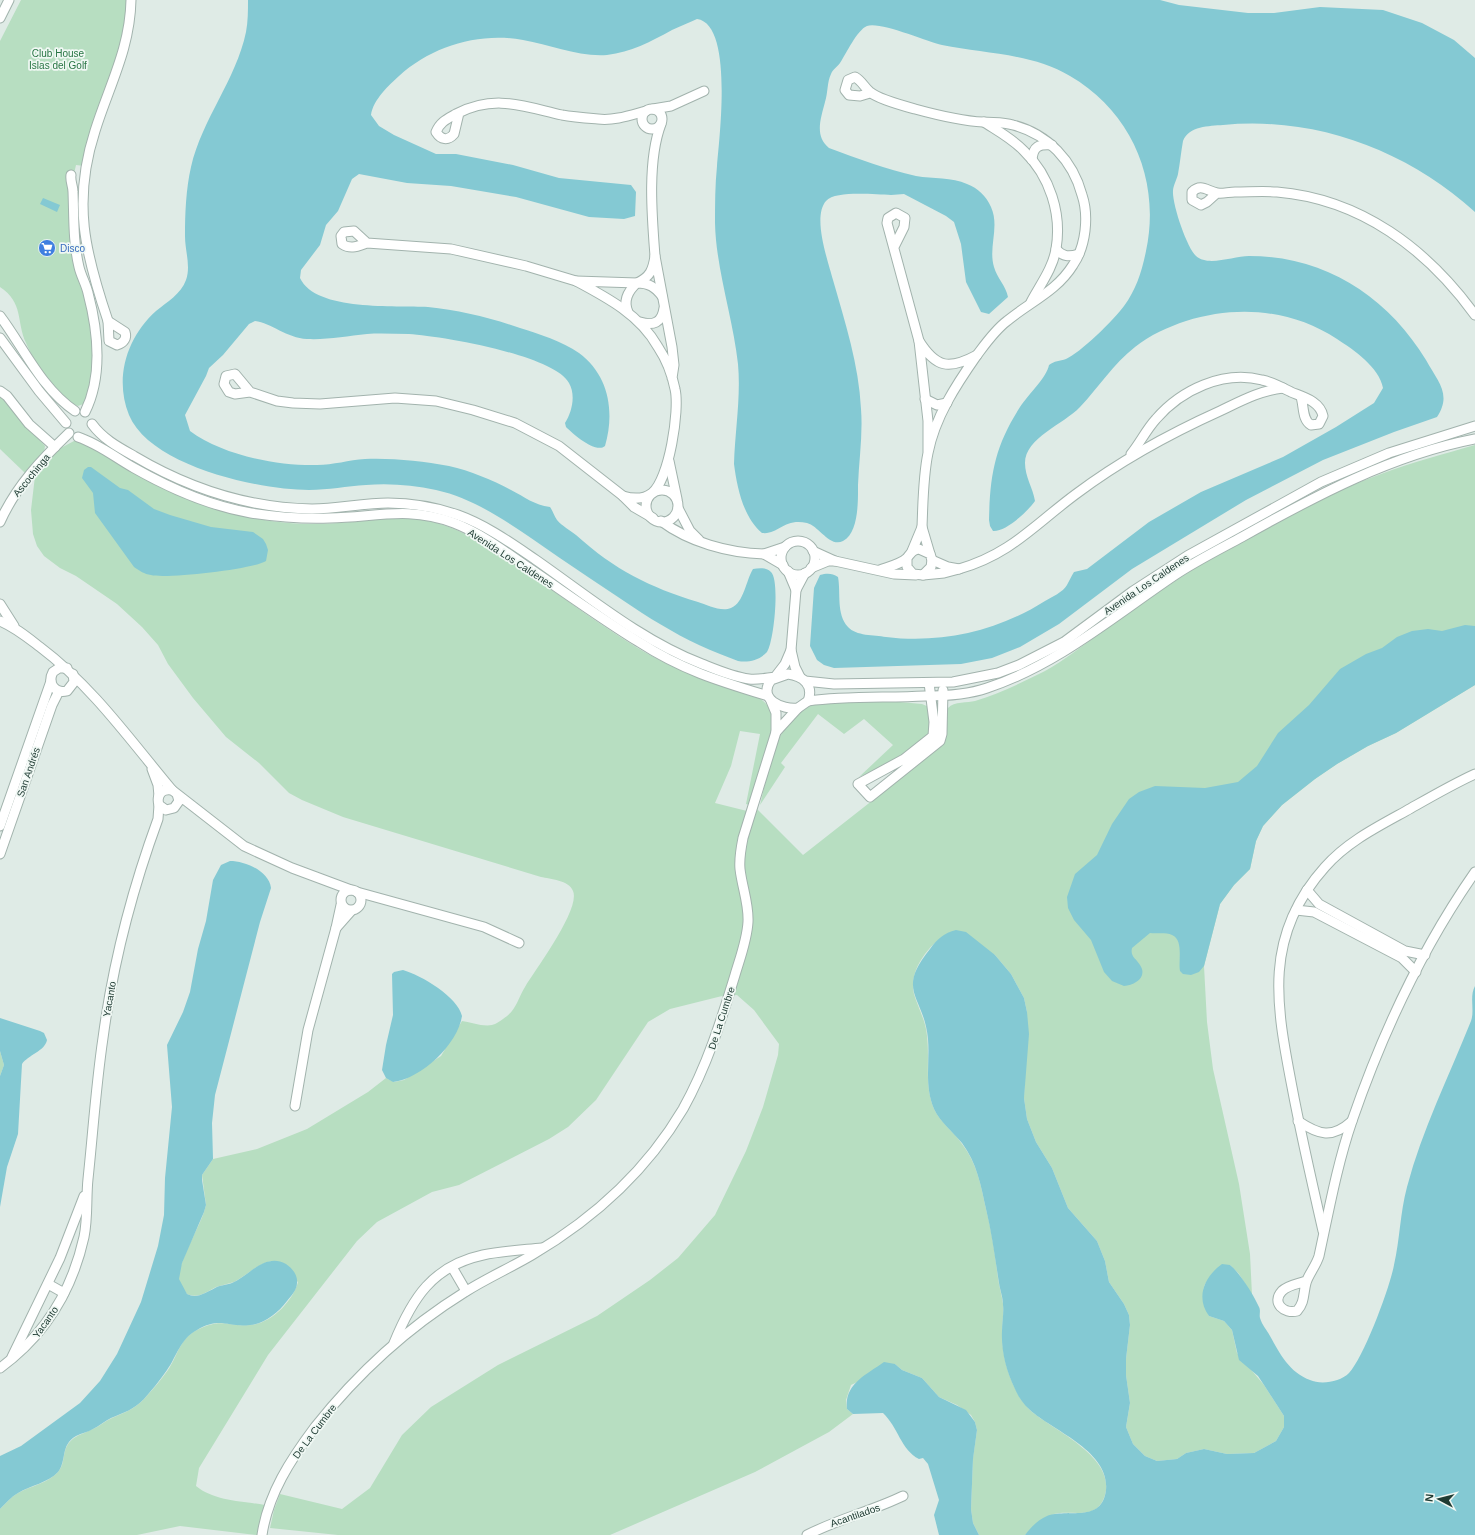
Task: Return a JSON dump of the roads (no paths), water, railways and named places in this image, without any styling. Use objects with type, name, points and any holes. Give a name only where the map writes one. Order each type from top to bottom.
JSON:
[{"type":"street","points":[[0,18],[9,0]]},
{"type":"street","points":[[108,321],[87,254],[82,222],[83,198],[89,151],[95,131],[118,72],[125,48],[131,0]]},
{"type":"street","points":[[459,113],[475,105],[502,102],[564,115],[600,120],[671,106],[704,91]]},
{"type":"street","points":[[870,93],[915,109],[984,122],[1001,122],[1015,125],[1052,145],[1073,170],[1084,200],[1085,220],[1079,254],[1069,272],[1054,288],[1031,302],[1005,322],[977,355],[958,383],[947,403],[935,429],[928,453]]},
{"type":"street","points":[[671,106],[665,112],[656,142],[653,183],[653,229],[655,256],[672,347],[674,365],[672,378]]},
{"type":"street","points":[[650,110],[659,112],[661,122]]},
{"type":"street","points":[[650,110],[643,116],[645,126],[656,142]]},
{"type":"street","points":[[626,116],[653,129],[661,122]]},
{"type":"street","points":[[984,122],[1014,142],[1032,160],[1046,181],[1055,204],[1057,218],[1056,249],[1051,264],[1031,302]]},
{"type":"street","points":[[1032,160],[1033,152],[1036,147],[1043,144],[1052,145]]},
{"type":"street","points":[[66,423],[69,416],[80,412],[89,403],[96,380],[97,354],[91,306],[79,267],[73,230],[73,190],[70,182],[71,174]]},
{"type":"street","points":[[1216,193],[1261,192],[1301,196],[1332,204],[1364,217],[1397,236],[1427,258],[1454,288],[1475,315]]},
{"type":"street","points":[[366,243],[451,249],[526,266],[576,281],[628,312],[640,322],[658,346],[676,390],[675,413],[668,457],[661,483],[647,501],[646,506],[647,510],[657,520],[670,520],[677,512],[678,503],[668,457]]},
{"type":"street","points":[[894,248],[919,341],[925,399],[928,453],[922,527],[906,563],[910,571],[920,575],[930,571],[931,557],[922,527]]},
{"type":"street","points":[[1056,249],[1065,256],[1071,257],[1079,254]]},
{"type":"street","points":[[628,312],[626,307],[631,288],[637,283],[646,279],[650,274],[654,268],[655,256]]},
{"type":"street","points":[[576,281],[649,284],[656,288],[662,296]]},
{"type":"street","points":[[640,322],[652,324],[657,323],[663,315],[664,308]]},
{"type":"street","points":[[0,316],[33,368],[66,404],[90,417],[92,424],[86,435],[78,437],[69,432],[66,423],[39,391],[0,338]]},
{"type":"street","points":[[919,341],[926,352],[937,362],[950,366],[955,370],[958,383]]},
{"type":"street","points":[[950,366],[958,365],[977,355]]},
{"type":"street","points":[[923,378],[927,368],[937,362]]},
{"type":"street","points":[[1128,459],[1155,420],[1168,406],[1185,393],[1198,387],[1216,381],[1247,378],[1261,380],[1283,388],[1301,397]]},
{"type":"street","points":[[250,392],[277,401],[293,403],[320,404],[395,398],[436,402],[473,410],[515,423],[558,446],[623,496],[634,507],[688,538],[732,550],[764,554],[796,574],[808,571],[828,561],[835,561],[894,574],[920,575],[944,573],[980,563],[1017,542],[1075,494],[1128,459],[1198,421],[1268,391],[1283,388]]},
{"type":"street","points":[[0,391],[7,396],[29,424],[55,447]]},
{"type":"street","points":[[925,399],[937,405],[947,403]]},
{"type":"street","name":"Avenida Los Caldenes","points":[[92,424],[107,440],[170,476],[194,486],[235,499],[291,508],[332,508],[387,503],[420,505],[459,515],[492,531],[635,629],[675,652],[735,676],[753,679],[775,677]]},
{"type":"street","name":"Avenida Los Caldenes","points":[[803,679],[834,684],[943,683],[975,679],[998,673],[1044,654],[1187,556],[1321,482],[1389,453],[1475,426]]},
{"type":"street","name":"Ascochinga","points":[[0,522],[15,493],[69,432]]},
{"type":"street","name":"Avenida Los Caldenes","points":[[78,437],[99,446],[153,478],[184,493],[205,501],[249,512],[305,518],[406,513],[426,515],[455,523],[497,546],[638,642],[668,660],[693,672],[769,698]]},
{"type":"street","name":"Avenida Los Caldenes","points":[[808,701],[832,698],[943,696],[985,689],[1048,662],[1177,574],[1273,519],[1362,474],[1417,455],[1475,439]]},
{"type":"street","points":[[623,496],[640,498],[662,489],[671,492],[678,503],[690,531],[699,540]]},
{"type":"street","points":[[764,554],[800,541],[806,543],[814,551],[835,561]]},
{"type":"street","points":[[785,547],[782,556],[796,590]]},
{"type":"street","points":[[880,570],[919,549],[948,568],[959,569]]},
{"type":"street","points":[[776,732],[798,708],[808,701],[810,692],[793,663],[791,650],[796,590],[815,560],[814,551]]},
{"type":"street","points":[[0,604],[15,627]]},
{"type":"street","points":[[0,620],[15,627],[70,671],[109,711],[149,762],[175,792],[228,835],[249,849],[292,868],[354,891],[484,927],[519,943]]},
{"type":"street","points":[[776,732],[776,713],[769,698],[768,685],[785,664],[791,650]]},
{"type":"street","points":[[50,655],[53,664],[52,677],[54,688],[59,691],[67,691],[71,688],[74,682],[70,671]]},
{"type":"street","points":[[52,677],[59,668],[70,671]]},
{"type":"street","points":[[775,677],[788,674],[803,679]]},
{"type":"street","name":"San Andrés","points":[[0,854],[13,801],[52,677]]},
{"type":"street","points":[[929,683],[934,722],[933,736],[904,759],[858,784],[870,797],[940,741],[942,734],[943,683]]},
{"type":"street","points":[[71,688],[89,691]]},
{"type":"street","name":"San Andrés","points":[[0,826],[13,801],[59,691]]},
{"type":"street","points":[[769,698],[786,708],[798,708]]},
{"type":"street","name":"De La Cumbre","points":[[262,1535],[267,1512],[288,1466],[307,1438],[351,1385],[413,1328],[466,1291],[545,1247],[596,1211],[636,1172],[682,1110],[708,1058],[720,1027],[745,942],[748,914],[740,866],[740,854],[743,838],[776,732]]},
{"type":"street","name":"Yacanto","points":[[0,1368],[30,1344],[43,1329],[64,1293],[77,1263],[84,1236],[97,1090],[111,987],[131,902],[158,819],[158,785],[149,762]]},
{"type":"street","points":[[886,769],[893,780]]},
{"type":"street","points":[[1323,1231],[1298,1121],[1279,1012],[1278,982],[1284,943],[1296,910],[1307,890],[1325,867],[1355,840],[1475,774]]},
{"type":"street","points":[[175,792],[163,791],[159,801],[164,809],[187,807],[199,811]]},
{"type":"street","points":[[158,819],[173,808],[179,801],[175,792]]},
{"type":"street","points":[[1306,1281],[1314,1270],[1318,1257],[1334,1181],[1352,1121],[1385,1037],[1416,972],[1445,918],[1475,872]]},
{"type":"street","points":[[321,878],[333,887],[341,903],[346,909],[355,909],[372,902],[389,900]]},
{"type":"street","points":[[1307,890],[1317,908],[1403,954],[1425,955]]},
{"type":"street","points":[[295,1106],[308,1030],[336,928],[344,892],[354,891]]},
{"type":"street","points":[[336,928],[361,901],[354,891]]},
{"type":"street","points":[[1296,910],[1317,908]]},
{"type":"street","points":[[1403,954],[1416,972]]},
{"type":"street","points":[[1298,1121],[1317,1132],[1326,1134],[1340,1130],[1352,1121]]},
{"type":"street","name":"Yacanto","points":[[11,1359],[65,1246],[88,1185]]},
{"type":"street","name":"De La Cumbre","points":[[393,1345],[406,1314],[419,1294],[432,1281],[452,1267],[484,1255],[545,1247]]},
{"type":"street","points":[[452,1267],[466,1291]]},
{"type":"street","points":[[48,1284],[64,1293]]},
{"type":"street","name":"Acantilados","points":[[807,1535],[832,1522],[883,1506],[903,1496]]},
{"type":"water","points":[[248,0],[1160,0],[1179,5],[1248,13],[1274,13],[1320,7],[1383,10],[1422,23],[1454,40],[1475,58],[1475,212],[1448,190],[1420,171],[1389,155],[1358,142],[1325,132],[1292,126],[1258,124],[1206,127],[1190,132],[1183,141],[1173,197],[1177,215],[1188,244],[1196,256],[1201,259],[1214,261],[1249,256],[1277,258],[1303,263],[1328,272],[1351,284],[1373,299],[1393,317],[1410,337],[1426,360],[1442,388],[1443,401],[1441,409],[1437,417],[1323,460],[1246,500],[1132,569],[1059,624],[1020,647],[992,658],[961,664],[834,668],[824,665],[817,660],[810,646],[814,588],[820,575],[829,574],[838,577],[840,610],[844,622],[851,630],[860,634],[907,639],[927,639],[948,637],[989,627],[1027,611],[1057,594],[1065,588],[1074,572],[1087,569],[1149,522],[1201,492],[1283,457],[1336,427],[1374,403],[1383,388],[1381,380],[1371,366],[1351,348],[1319,329],[1301,321],[1282,316],[1244,312],[1225,313],[1205,316],[1173,326],[1159,332],[1135,347],[1113,368],[1080,407],[1046,432],[1031,446],[1027,454],[1025,468],[1035,501],[1010,525],[993,531],[989,520],[993,474],[999,448],[1020,407],[1045,375],[1049,365],[1072,356],[1096,336],[1119,312],[1135,287],[1146,251],[1150,225],[1149,199],[1145,174],[1137,151],[1125,129],[1110,109],[1092,91],[1055,68],[1024,58],[942,45],[882,26],[867,26],[859,32],[830,77],[820,126],[821,138],[829,148],[872,164],[916,176],[955,180],[978,190],[987,199],[993,214],[994,230],[992,252],[994,267],[1008,297],[989,314],[981,312],[966,282],[961,244],[954,222],[946,216],[904,194],[847,194],[838,195],[826,201],[822,208],[820,217],[822,239],[851,344],[860,393],[862,428],[855,524],[848,537],[843,541],[838,542],[834,542],[829,539],[811,525],[799,522],[787,524],[773,532],[762,533],[750,519],[742,501],[734,464],[739,376],[736,347],[721,276],[716,240],[715,188],[720,132],[722,84],[716,40],[709,26],[697,19],[640,46],[624,52],[607,55],[586,54],[523,40],[506,38],[473,40],[441,49],[412,66],[386,88],[372,109],[371,115],[379,126],[394,135],[436,154],[456,154],[513,165],[559,178],[631,185],[636,192],[635,216],[624,219],[589,217],[516,197],[451,186],[407,183],[359,174],[352,179],[338,211],[326,225],[320,245],[301,270],[300,278],[309,289],[322,297],[339,302],[378,306],[428,307],[463,312],[498,321],[558,341],[579,353],[589,362],[603,383],[609,407],[608,433],[605,446],[601,448],[591,445],[579,438],[566,427],[565,423],[570,414],[573,398],[569,383],[559,373],[542,364],[520,356],[470,343],[409,334],[372,334],[307,339],[293,336],[261,322],[255,321],[249,324],[223,355],[209,368],[185,415],[190,431],[218,447],[234,453],[268,461],[301,465],[323,465],[365,459],[386,459],[407,460],[449,466],[465,470],[511,490],[534,503],[550,507],[561,524],[605,558],[633,576],[664,590],[714,608],[731,608],[742,596],[753,569],[767,569],[774,577],[776,598],[774,624],[770,646],[764,655],[757,659],[742,662],[738,661],[700,645],[661,625],[509,523],[474,503],[462,498],[436,490],[401,485],[375,484],[309,490],[288,489],[236,480],[208,472],[182,461],[159,448],[141,433],[129,415],[125,401],[123,373],[126,359],[137,333],[146,321],[177,294],[186,280],[188,264],[185,242],[186,210],[191,167],[203,132],[235,67],[241,50],[247,28]]},
{"type":"water","points":[[43,198],[60,205],[57,212],[40,204]]},
{"type":"water","points":[[91,467],[120,488],[128,490],[154,509],[211,527],[253,532],[263,539],[266,544],[268,550],[266,561],[228,570],[174,576],[149,575],[142,572],[134,567],[95,513],[93,493],[82,478],[84,470]]},
{"type":"water","points":[[1465,625],[1475,626],[1475,685],[1396,733],[1368,746],[1337,764],[1282,805],[1263,826],[1256,841],[1250,869],[1234,885],[1220,904],[1204,966],[1199,972],[1191,975],[1183,974],[1180,971],[1180,951],[1176,938],[1167,934],[1150,933],[1132,948],[1133,955],[1142,969],[1139,980],[1124,986],[1112,981],[1104,972],[1091,940],[1074,920],[1068,908],[1067,897],[1075,874],[1097,855],[1112,824],[1129,799],[1139,792],[1155,786],[1205,788],[1238,782],[1257,766],[1278,733],[1309,705],[1340,669],[1366,654],[1382,648],[1397,637],[1412,631],[1428,629],[1442,631]]},
{"type":"water","points":[[230,861],[236,861],[255,868],[266,877],[271,888],[260,922],[215,1095],[212,1123],[213,1159],[202,1175],[206,1205],[182,1263],[179,1279],[187,1294],[198,1296],[219,1286],[238,1280],[264,1263],[278,1261],[286,1264],[294,1272],[297,1277],[297,1286],[292,1295],[279,1310],[260,1323],[242,1326],[224,1323],[212,1324],[205,1326],[191,1334],[179,1348],[162,1377],[140,1403],[95,1428],[76,1436],[68,1444],[61,1468],[54,1476],[23,1490],[15,1495],[0,1509],[0,1456],[21,1446],[80,1403],[100,1381],[117,1354],[141,1302],[158,1246],[164,1215],[165,1178],[172,1107],[167,1045],[183,1012],[190,992],[198,949],[206,921],[213,880],[221,865]]},
{"type":"water","points":[[956,930],[966,932],[995,955],[1011,974],[1024,998],[1029,1034],[1024,1098],[1027,1119],[1036,1142],[1052,1168],[1068,1208],[1097,1241],[1105,1261],[1109,1282],[1124,1304],[1129,1315],[1130,1325],[1126,1359],[1126,1375],[1130,1403],[1126,1427],[1133,1444],[1145,1456],[1157,1461],[1177,1459],[1186,1453],[1204,1449],[1227,1454],[1254,1453],[1276,1441],[1284,1427],[1284,1416],[1258,1376],[1239,1360],[1232,1330],[1224,1321],[1209,1316],[1205,1309],[1202,1294],[1204,1287],[1211,1275],[1222,1264],[1230,1265],[1246,1284],[1259,1307],[1260,1318],[1263,1325],[1286,1362],[1296,1372],[1314,1382],[1330,1382],[1341,1379],[1349,1373],[1355,1365],[1376,1321],[1392,1275],[1403,1206],[1413,1166],[1428,1124],[1471,1021],[1472,995],[1475,986],[1475,1535],[1025,1535],[1035,1524],[1047,1516],[1055,1514],[1082,1513],[1091,1511],[1098,1507],[1103,1501],[1106,1490],[1105,1476],[1099,1464],[1090,1453],[1030,1410],[1023,1403],[1016,1392],[1009,1375],[1003,1353],[1003,1299],[999,1286],[990,1228],[978,1175],[962,1143],[940,1118],[934,1109],[931,1100],[928,1083],[928,1039],[926,1024],[914,994],[914,975],[920,963],[935,942],[944,935]]},
{"type":"water","points":[[403,970],[429,982],[446,994],[454,1002],[462,1016],[459,1027],[453,1038],[436,1058],[415,1074],[393,1082],[386,1078],[382,1070],[393,1015],[392,974]]},
{"type":"water","points":[[0,1018],[40,1031],[44,1033],[47,1040],[46,1044],[40,1050],[22,1064],[18,1134],[7,1167],[0,1207],[0,1076],[4,1065],[0,1051]]},
{"type":"water","points":[[884,1362],[895,1364],[902,1370],[922,1378],[939,1397],[966,1410],[975,1422],[977,1430],[973,1459],[971,1509],[973,1523],[979,1535],[939,1535],[934,1515],[939,1500],[928,1464],[923,1458],[919,1459],[908,1450],[883,1413],[853,1414],[847,1409],[847,1400],[853,1387],[864,1376]]},
{"type":"place","name":"Disco","points":[[47,248]]},
{"type":"park label","name":"Club House Islas del Golf","points":[[58,58]]}]
